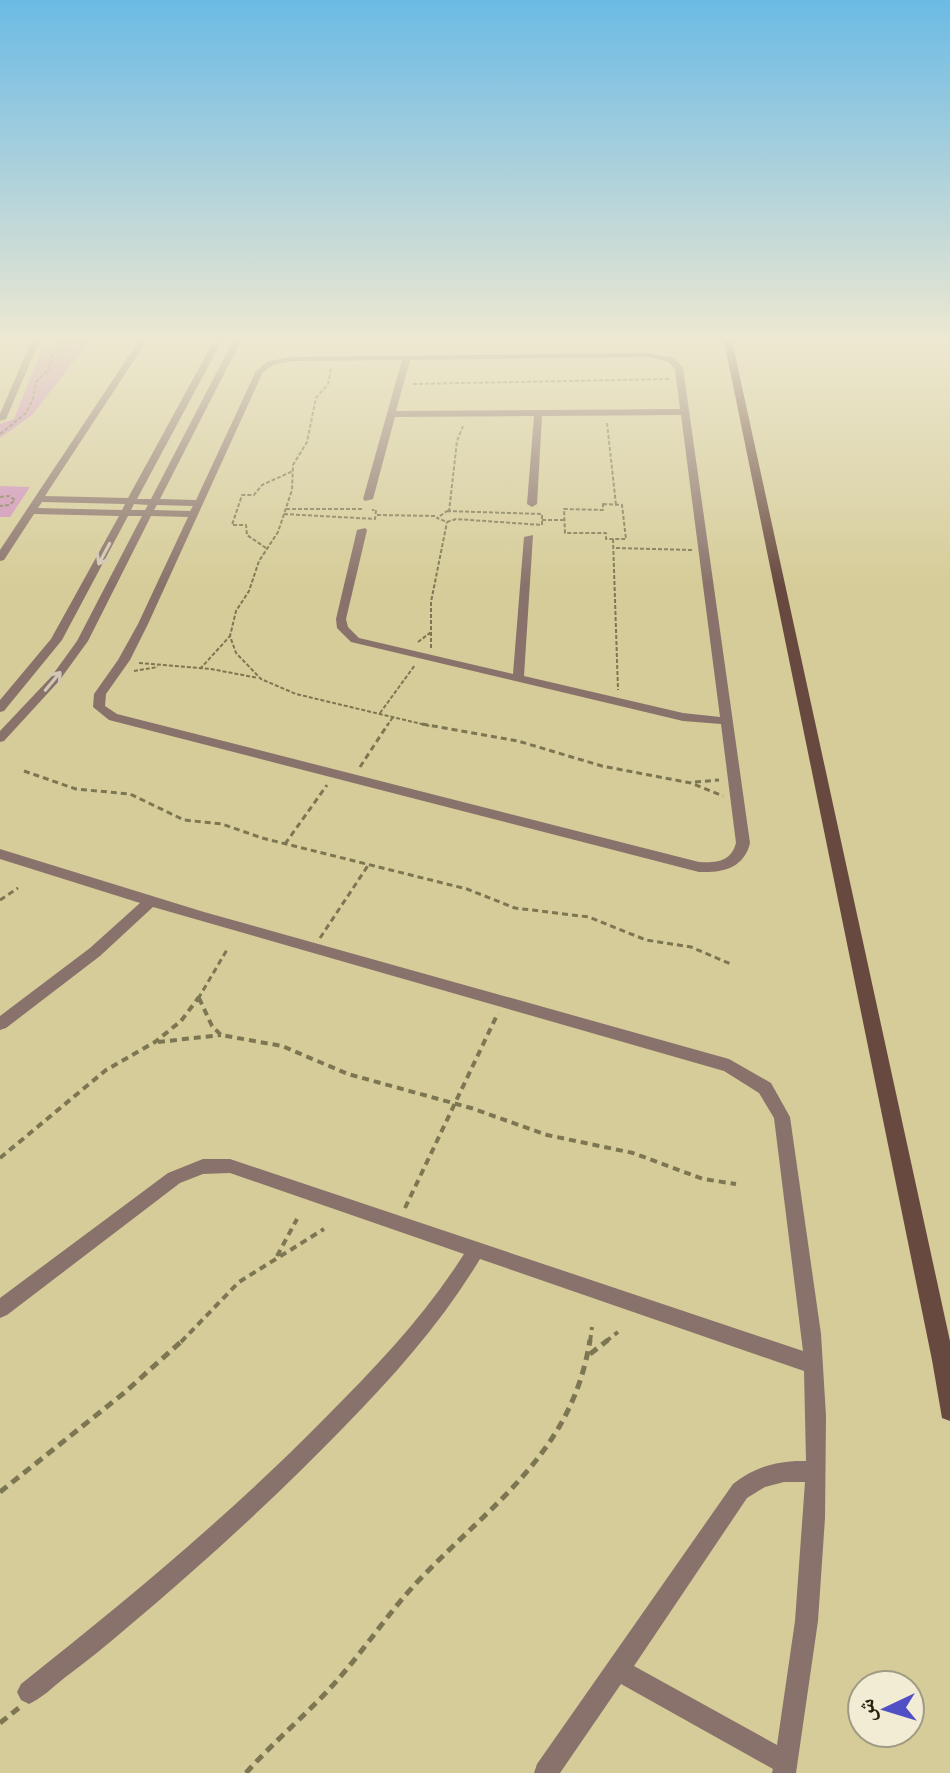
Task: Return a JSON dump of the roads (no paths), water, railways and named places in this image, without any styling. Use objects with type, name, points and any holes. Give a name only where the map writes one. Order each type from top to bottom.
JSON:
[{"type":"main road","points":[[742,420],[943,1360],[950,1410]]},
{"type":"street","points":[[0,558],[91,420]]},
{"type":"street","points":[[0,708],[56,640],[176,420]]},
{"type":"street","points":[[0,738],[71,659],[196,420]]},
{"type":"street","points":[[239,420],[124,660],[99,698],[99,707],[107,714],[709,868],[734,862],[742,850],[686,420]]},
{"type":"street","points":[[368,499],[389,420]]},
{"type":"street","points":[[532,504],[538,420]]},
{"type":"street","points":[[38,499],[132,502],[151,508]]},
{"type":"street","points":[[31,511],[196,509]]},
{"type":"street","points":[[362,530],[341,619],[343,628],[361,643],[694,719],[727,721]]},
{"type":"street","points":[[518,679],[529,537]]},
{"type":"street","points":[[0,854],[151,901],[729,1066],[765,1088],[782,1117],[813,1364],[814,1472],[809,1587],[785,1768],[617,1669]]},
{"type":"street","points":[[0,1024],[95,952],[151,901]]},
{"type":"street","points":[[0,1309],[162,1186],[203,1167],[243,1168],[813,1364]]},
{"type":"street","points":[[29,1692],[160,1587],[268,1490],[363,1393],[437,1311],[476,1250]]},
{"type":"street","points":[[546,1773],[740,1491],[763,1475],[774,1472],[814,1472]]}]
